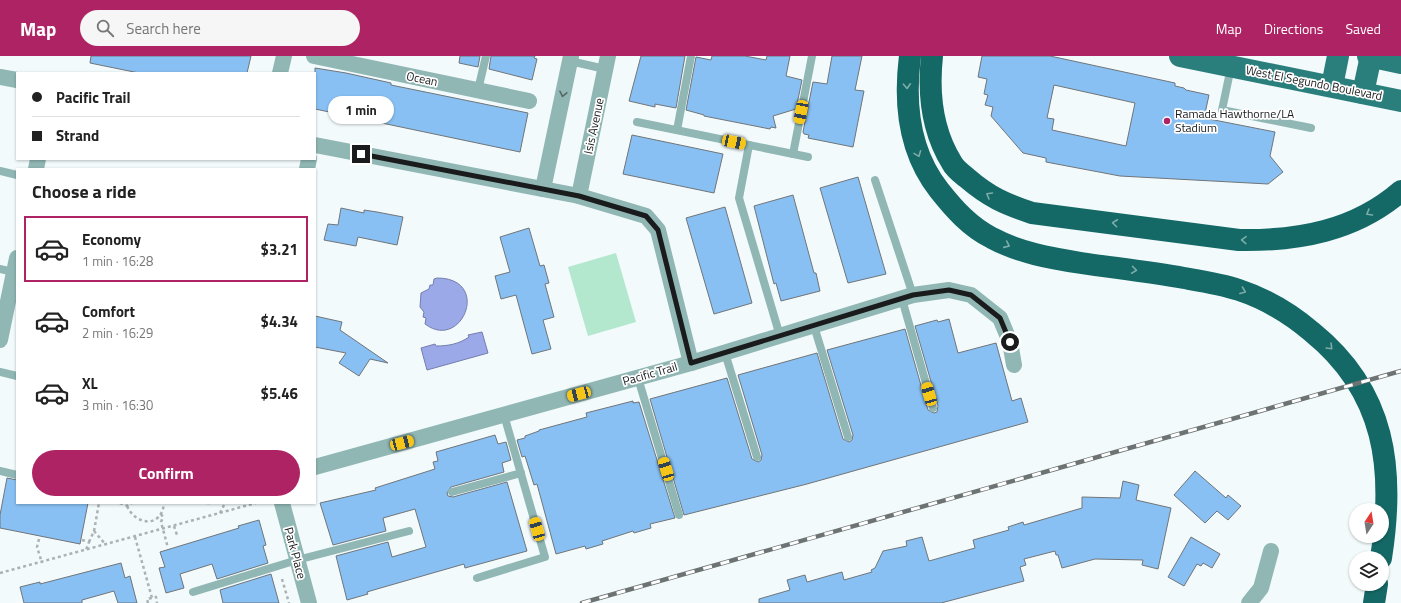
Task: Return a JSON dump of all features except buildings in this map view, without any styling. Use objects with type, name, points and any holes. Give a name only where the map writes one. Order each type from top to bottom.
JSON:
[{"type":"highway","points":[[910,56],[907,79],[908,107],[918,155],[932,181],[968,222],[991,238],[1018,250],[1047,257],[1205,282],[1238,289],[1263,300],[1300,322],[1330,346],[1349,368],[1369,401],[1379,428],[1386,466],[1387,501],[1382,551]]},
{"type":"highway","points":[[932,56],[930,88],[935,123],[952,164],[986,194],[1010,206],[1032,213],[1240,240],[1274,240],[1304,237],[1335,228],[1360,218],[1391,200],[1401,191]]},
{"type":"highway","points":[[1374,603],[1376,591]]},
{"type":"main road","name":"West El Segundo Boulevard","points":[[1180,56],[1401,101]]},
{"type":"main road","points":[[1332,86],[1338,56]]},
{"type":"main road","points":[[1364,93],[1370,56],[1401,63]]},
{"type":"street","points":[[280,72],[284,56]]},
{"type":"street","name":"Ocean","points":[[314,56],[363,61],[478,90],[529,101]]},
{"type":"street","points":[[543,189],[570,58]]},
{"type":"street","name":"Isis Avenue","points":[[579,196],[607,63]]},
{"type":"street","points":[[0,76],[16,80]]},
{"type":"street","points":[[316,145],[579,196],[646,216],[658,230],[691,363]]},
{"type":"street","points":[[0,340],[12,268]]},
{"type":"street","name":"Pacific Trail","points":[[316,467],[691,363],[908,297],[949,290],[971,295],[1000,318],[1010,342],[1014,365]]},
{"type":"street","name":"Park Place","points":[[282,504],[309,603]]},
{"type":"street","points":[[1249,603],[1261,588],[1271,551]]},
{"type":"lane","points":[[478,90],[486,56]]},
{"type":"lane","points":[[676,130],[691,56]]},
{"type":"lane","points":[[793,154],[812,56]]},
{"type":"lane","points":[[570,58],[607,63]]},
{"type":"lane","points":[[1231,66],[1222,110],[1311,128]]},
{"type":"lane","points":[[637,122],[808,157]]},
{"type":"lane","points":[[749,145],[739,198],[780,336]]},
{"type":"lane","points":[[0,171],[16,175]]},
{"type":"lane","points":[[875,180],[908,297],[933,408]]},
{"type":"lane","points":[[814,326],[848,437]]},
{"type":"lane","points":[[725,353],[757,458]]},
{"type":"lane","points":[[0,372],[16,376]]},
{"type":"lane","points":[[638,378],[679,515]]},
{"type":"lane","points":[[477,578],[545,557],[504,415]]},
{"type":"lane","points":[[0,472],[16,475]]},
{"type":"lane","points":[[452,492],[521,473]]},
{"type":"lane","points":[[193,592],[297,560],[409,531]]},
{"type":"path","points":[[86,551],[94,531],[98,504]]},
{"type":"path","points":[[122,504],[127,506],[131,514],[140,521],[151,521],[161,514]]},
{"type":"path","points":[[164,504],[161,514],[163,517],[161,522],[168,548]]},
{"type":"path","points":[[220,513],[224,504]]},
{"type":"path","points":[[0,573],[86,551],[249,504]]},
{"type":"path","points":[[174,526],[177,535]]},
{"type":"path","points":[[94,531],[106,545]]},
{"type":"path","points":[[134,537],[152,598]]},
{"type":"path","points":[[39,539],[37,547],[42,563]]},
{"type":"path","points":[[82,540],[89,542]]},
{"type":"path","points":[[278,566],[289,603]]},
{"type":"path","points":[[148,603],[147,599],[156,597],[157,603]]},
{"type":"green space","points":[[616,253],[636,322],[588,336],[568,267]]},
{"type":"water","points":[[437,278],[454,281],[464,289],[467,300],[466,312],[460,322],[450,329],[438,330],[425,324],[426,318],[423,317],[424,312],[420,307],[421,293],[429,289],[430,285],[433,285],[434,279]]},
{"type":"water","points":[[482,332],[488,353],[427,370],[421,348],[435,344],[436,346],[445,346],[453,344],[469,337],[468,335]]},
{"type":"railway","points":[[582,603],[1401,371]]},
{"type":"place","name":"Ramada Hawthorne/LA Stadium","points":[[1167,121]]},
{"type":"route","points":[[361,154],[579,196],[646,216],[658,230],[691,363],[913,295],[949,290],[971,295],[1000,318],[1010,342]]}]
